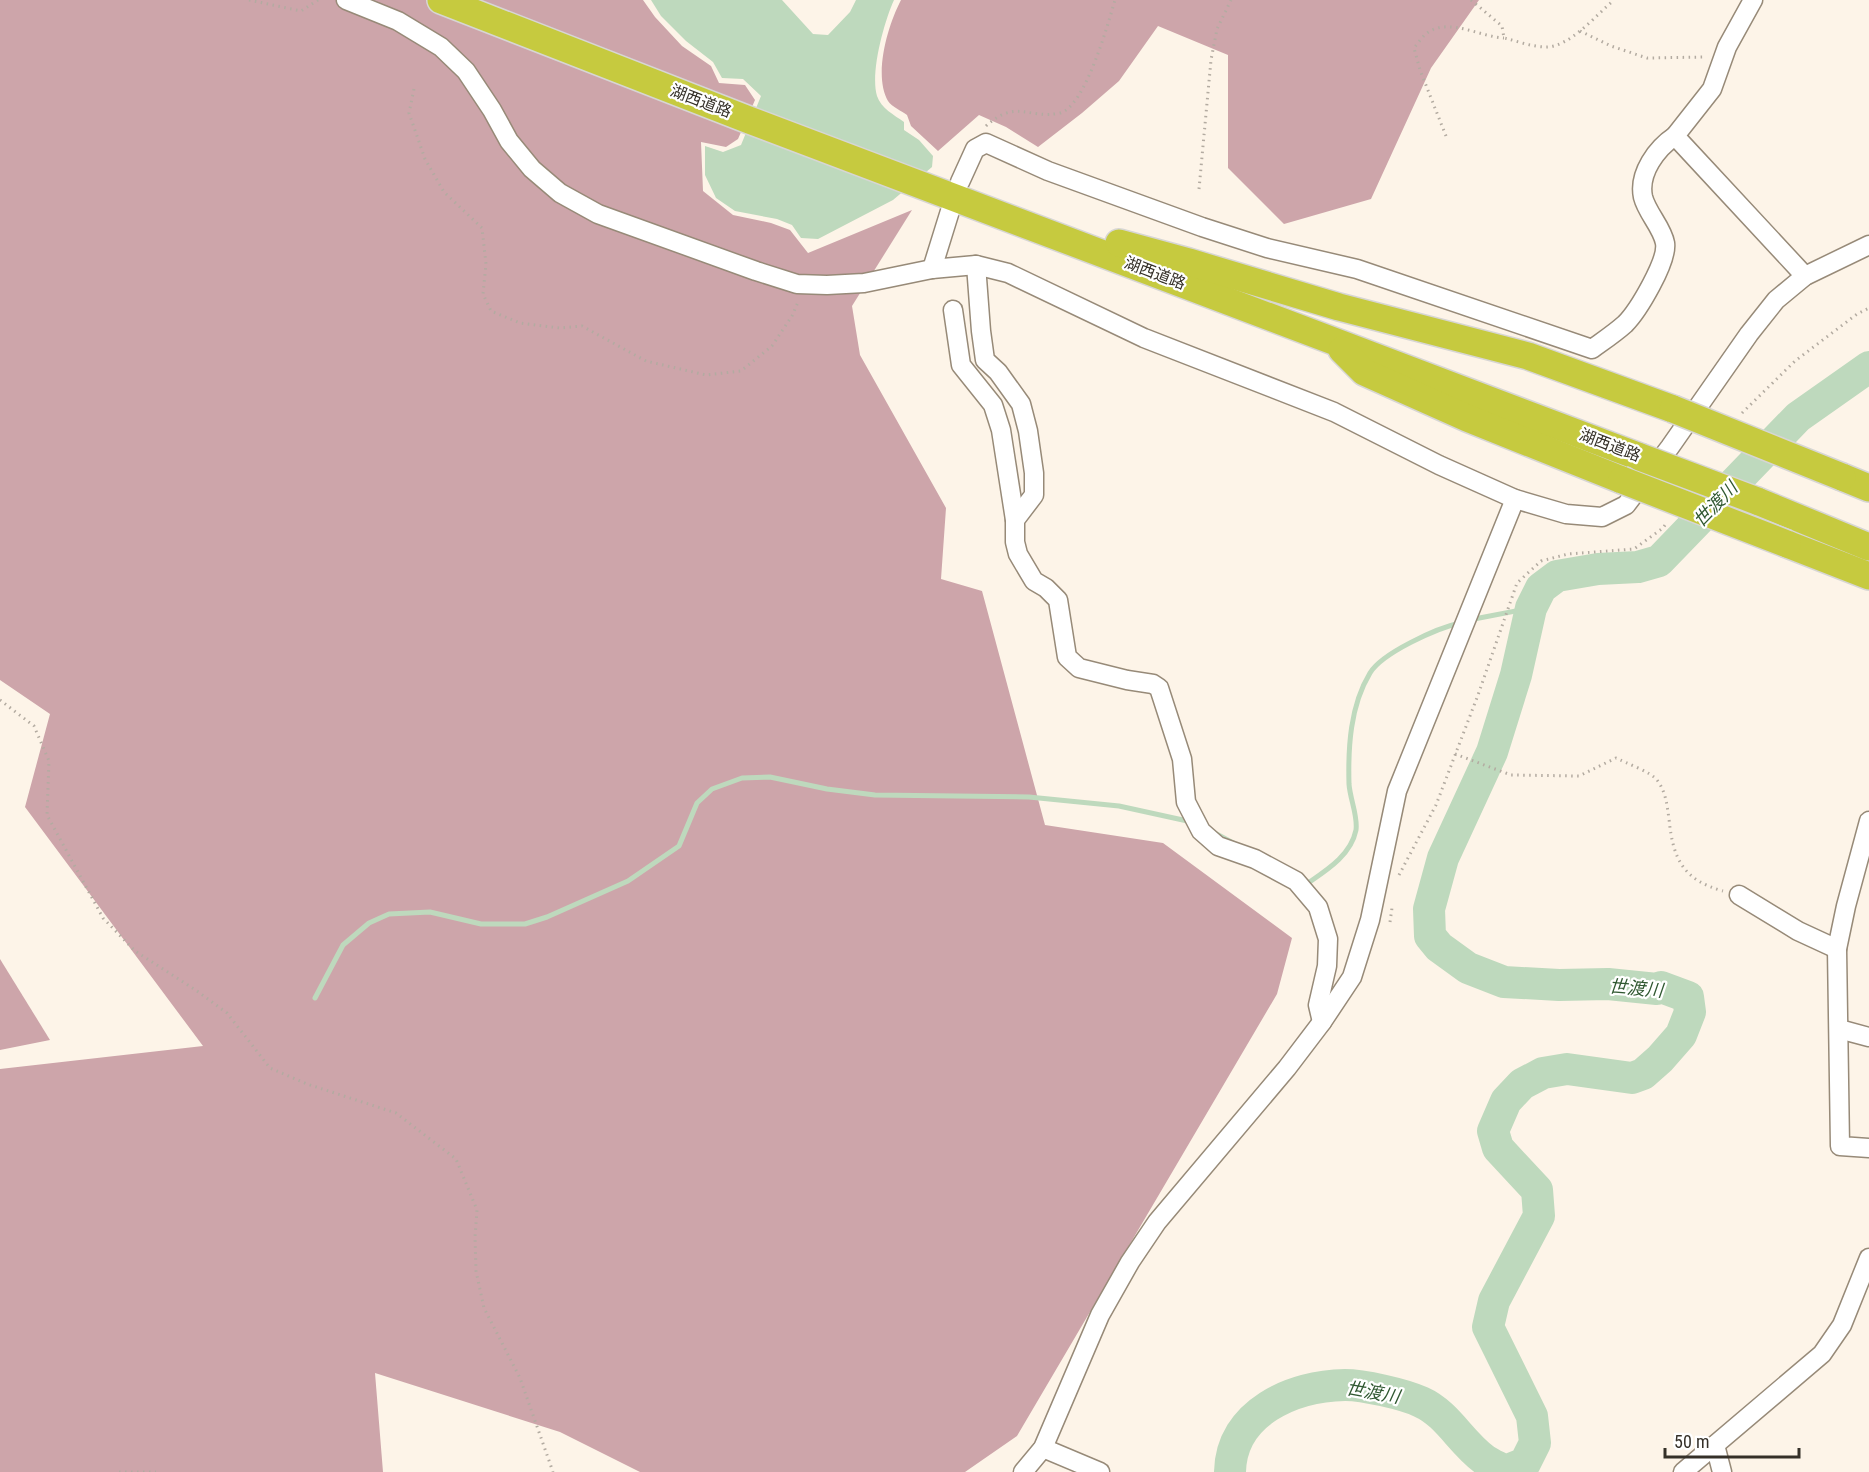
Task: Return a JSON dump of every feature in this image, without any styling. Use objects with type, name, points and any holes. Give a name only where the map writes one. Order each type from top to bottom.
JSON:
[{"type":"highway","name":"湖西道路","points":[[441,0],[749,120],[1757,501],[1869,547]]},
{"type":"highway","points":[[959,198],[1189,262],[1339,307],[1528,356],[1672,409],[1869,488]]},
{"type":"highway","points":[[1332,340],[1364,372],[1467,418],[1869,576]]},
{"type":"street","points":[[346,0],[398,21],[441,47],[466,71],[509,141],[532,169],[560,192],[598,214],[797,284],[864,283],[932,269],[976,265],[1008,273],[1144,338],[1334,412],[1439,465],[1515,499],[1566,514],[1602,517],[1626,505],[1776,300],[1805,276],[1869,245]]},
{"type":"street","points":[[932,269],[975,149],[986,143],[1048,171],[1202,227],[1267,248],[1357,269],[1592,349],[1625,323],[1662,263],[1665,243],[1643,196],[1645,172],[1664,144],[1675,136],[1712,89],[1727,47],[1753,0]]},
{"type":"street","points":[[1675,136],[1805,276]]},
{"type":"street","points":[[976,265],[985,360],[998,372],[1021,404],[1028,431],[1034,473],[1034,495],[1015,519]]},
{"type":"street","points":[[953,310],[961,365],[993,405],[1001,430],[1018,554],[1034,581],[1046,588],[1058,600],[1067,657],[1080,668],[1153,684],[1159,688],[1182,759],[1186,802],[1201,831],[1218,846],[1255,859],[1296,881],[1318,907],[1328,939],[1327,966],[1318,1005],[1322,1022]]},
{"type":"street","points":[[1023,1472],[1043,1448],[1100,1315],[1130,1262],[1157,1222],[1287,1068],[1352,977],[1370,920],[1397,791],[1515,499]]},
{"type":"street","points":[[1869,821],[1837,949],[1840,1146],[1869,1148]]},
{"type":"street","points":[[1739,895],[1798,931],[1837,949]]},
{"type":"street","points":[[1839,1029],[1869,1037]]},
{"type":"street","points":[[1683,1472],[1822,1354],[1842,1325],[1869,1258]]},
{"type":"street","points":[[1716,1444],[1722,1472]]},
{"type":"street","points":[[1043,1448],[1100,1472]]},
{"type":"path","points":[[249,0],[302,11],[318,0]]},
{"type":"path","points":[[975,149],[979,133],[999,114],[1019,110],[1061,113],[1073,106],[1093,67],[1116,0]]},
{"type":"path","points":[[1199,189],[1211,60],[1217,29],[1231,0]]},
{"type":"path","points":[[1471,0],[1502,26],[1504,38]]},
{"type":"path","points":[[1446,136],[1420,70],[1414,48],[1427,33],[1448,26],[1467,29],[1489,37],[1544,47],[1557,46],[1580,31],[1614,0]]},
{"type":"path","points":[[1580,31],[1611,46],[1647,58],[1702,56],[1722,60]]},
{"type":"path","points":[[414,89],[409,113],[425,159],[444,192],[482,228],[486,264],[483,294],[491,311],[520,323],[560,327],[582,326],[646,361],[706,375],[741,371],[772,346],[792,316],[806,284]]},
{"type":"path","points":[[1737,419],[1744,409],[1795,361],[1857,314],[1869,308]]},
{"type":"path","points":[[1395,882],[1436,805],[1517,583],[1540,561],[1568,555],[1634,549],[1663,528],[1670,518]]},
{"type":"path","points":[[0,700],[34,726],[49,761],[47,815],[103,918],[135,951],[227,1013],[270,1068],[307,1084],[396,1113],[456,1159],[477,1210],[476,1272],[484,1308],[520,1378],[553,1472]]},
{"type":"path","points":[[1455,754],[1511,776],[1579,776],[1616,758],[1656,777],[1666,794],[1671,840],[1682,868],[1705,886],[1739,895]]},
{"type":"path","points":[[1389,924],[1393,904]]},
{"type":"path","points":[[119,1472],[156,1472]]},
{"type":"shaded area","points":[[0,0],[643,0],[655,17],[682,46],[711,66],[719,83],[745,85],[755,100],[738,139],[726,147],[701,142],[703,191],[733,215],[771,223],[790,230],[808,253],[912,210],[852,306],[860,355],[946,508],[941,579],[982,591],[1045,825],[1163,843],[1292,938],[1277,994],[1017,1436],[965,1472],[640,1472],[560,1432],[375,1373],[383,1472],[0,1472],[0,1069],[203,1046],[25,807],[50,714],[0,680]]},
{"type":"shaded area","points":[[651,0],[782,0],[813,34],[828,35],[850,12],[856,0],[894,0],[882,34],[877,61],[875,86],[877,96],[885,108],[904,122],[904,130],[919,140],[933,156],[932,167],[893,200],[818,239],[801,238],[792,225],[777,219],[735,211],[716,198],[705,175],[705,146],[723,152],[741,145],[761,96],[743,79],[722,78],[713,62],[686,41],[661,16]]},
{"type":"shaded area","points":[[901,0],[1479,0],[1431,68],[1371,199],[1284,224],[1228,168],[1228,55],[1158,26],[1119,81],[1038,147],[1006,127],[979,115],[938,151],[911,126],[907,115],[888,101],[884,90],[882,64],[884,50],[891,23]]},
{"type":"shaded area","points":[[0,959],[50,1040],[0,1050]]},
{"type":"waterway","name":"世渡川","points":[[1230,1472],[1233,1451],[1241,1433],[1253,1418],[1268,1406],[1305,1391],[1345,1385],[1404,1396],[1431,1407],[1476,1453],[1505,1471],[1525,1463],[1535,1443],[1532,1416],[1488,1327],[1494,1301],[1539,1216],[1537,1190],[1498,1148],[1493,1131],[1506,1101],[1522,1084],[1543,1073],[1567,1069],[1632,1078],[1643,1074],[1681,1035],[1690,1012],[1688,997],[1661,987],[1657,989],[1608,984],[1559,985],[1504,982],[1468,968],[1439,947],[1430,936],[1429,909],[1443,858],[1492,752],[1516,675],[1531,608],[1541,588],[1557,576],[1598,569],[1638,567],[1659,561],[1798,417],[1869,367]]},
{"type":"waterway","points":[[1469,620],[1531,608]]},
{"type":"waterway","points":[[1304,879],[1308,883],[1344,854],[1356,830],[1349,784],[1350,742],[1358,699],[1370,673],[1386,657],[1411,642],[1460,623]]},
{"type":"waterway","points":[[315,998],[343,945],[369,923],[389,914],[430,912],[481,924],[525,924],[547,917],[628,881],[679,846],[697,803],[712,789],[742,778],[770,777],[827,789],[875,795],[1029,797],[1119,806],[1192,822]]},
{"type":"waterway","points":[[1211,831],[1235,844]]}]
